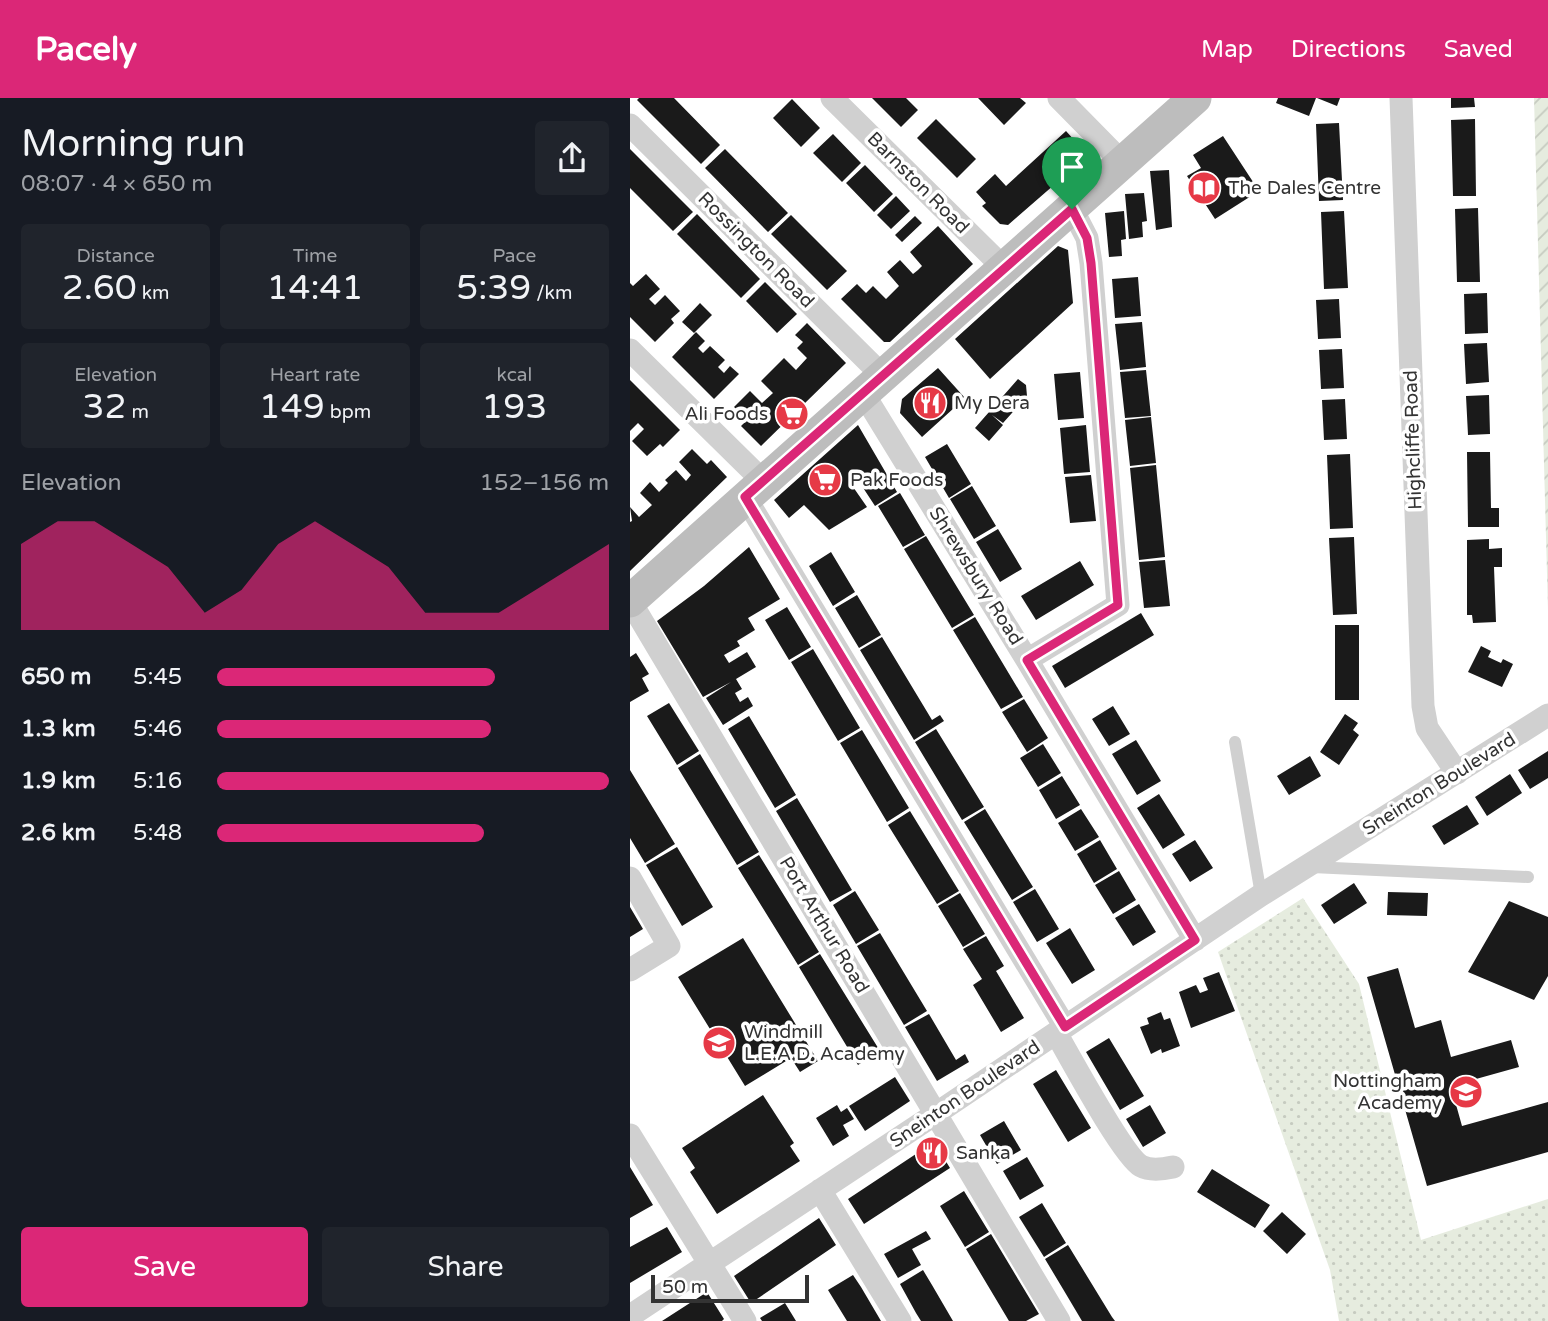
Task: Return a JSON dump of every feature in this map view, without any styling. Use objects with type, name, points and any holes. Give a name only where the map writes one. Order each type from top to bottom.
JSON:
[{"type":"street","name":"Barnston Road","points":[[832,98],[1004,268]]},
{"type":"street","points":[[1059,98],[1123,163]]},
{"type":"street","points":[[630,601],[1195,98]]},
{"type":"street","name":"Highcliffe Road","points":[[1401,98],[1423,706],[1427,728],[1457,773]]},
{"type":"street","name":"Rossington Road","points":[[630,125],[873,384]]},
{"type":"street","points":[[1027,660],[1118,605],[1091,263],[1087,238],[1072,209]]},
{"type":"street","points":[[630,350],[754,489],[1061,1030],[1124,1147],[1141,1167],[1160,1170],[1173,1167]]},
{"type":"street","name":"Shrewsbury Road","points":[[873,384],[1027,660],[1195,940]]},
{"type":"street","name":"Port Arthur Road","points":[[630,601],[1059,1321]]},
{"type":"street","name":"Sneinton Boulevard","points":[[630,1316],[1261,895],[1548,715]]},
{"type":"street","points":[[630,878],[669,946],[630,970]]},
{"type":"street","points":[[630,1135],[746,1321]]},
{"type":"street","points":[[820,1190],[900,1321]]},
{"type":"lane","points":[[1235,742],[1261,895]]},
{"type":"lane","points":[[1307,866],[1528,877]]},
{"type":"shaded area","points":[[1534,98],[1548,98],[1548,610]]},
{"type":"shaded area","points":[[1303,898],[1359,984],[1421,1240],[1548,1199],[1548,1321],[1339,1321],[1330,1270],[1218,952]]},
{"type":"building","points":[[674,98],[720,145],[701,164],[637,100]]},
{"type":"building","points":[[872,98],[906,98],[918,110],[901,127]]},
{"type":"building","points":[[978,98],[1020,98],[1026,103],[1004,125]]},
{"type":"building","points":[[1278,98],[1316,98],[1309,116],[1276,103]]},
{"type":"building","points":[[1317,98],[1340,98],[1337,106]]},
{"type":"building","points":[[1451,98],[1474,98],[1475,107],[1451,108]]},
{"type":"building","points":[[792,99],[820,128],[801,147],[773,118]]},
{"type":"building","points":[[936,119],[976,159],[957,178],[917,138]]},
{"type":"building","points":[[1475,119],[1476,196],[1453,196],[1451,120]]},
{"type":"building","points":[[1339,123],[1343,200],[1319,201],[1316,124]]},
{"type":"building","points":[[1066,131],[1085,152],[1085,158],[1008,225],[1000,224],[982,206],[986,203],[976,192],[995,174],[1006,186]]},
{"type":"building","points":[[833,134],[861,163],[842,182],[813,153]]},
{"type":"building","name":"The Dales Centre","points":[[1223,136],[1259,191],[1215,219],[1187,176],[1201,168],[1193,155]]},
{"type":"building","points":[[630,149],[693,212],[673,231],[630,188]]},
{"type":"building","points":[[725,149],[788,213],[768,232],[705,168]]},
{"type":"building","points":[[865,165],[893,194],[874,212],[846,183]]},
{"type":"building","points":[[1169,170],[1172,227],[1156,230],[1150,171]]},
{"type":"building","points":[[1144,193],[1147,221],[1142,222],[1143,237],[1129,239],[1125,194]]},
{"type":"building","points":[[896,196],[910,211],[891,229],[877,215]]},
{"type":"building","points":[[1478,208],[1480,282],[1457,282],[1455,209]]},
{"type":"building","points":[[1124,211],[1126,239],[1121,240],[1122,256],[1109,257],[1105,213]]},
{"type":"building","points":[[1344,211],[1348,288],[1324,289],[1321,212]]},
{"type":"building","points":[[697,214],[760,279],[741,298],[677,234]]},
{"type":"building","points":[[791,215],[847,271],[827,290],[771,234]]},
{"type":"building","points":[[915,216],[922,223],[902,242],[895,235]]},
{"type":"building","points":[[938,226],[973,264],[890,342],[884,342],[841,299],[857,284],[866,293],[873,286],[886,299],[899,286],[887,272],[900,260],[913,274],[918,270],[922,266],[910,252]]},
{"type":"building","points":[[1058,246],[1068,250],[1073,303],[990,379],[955,339]]},
{"type":"building","points":[[646,274],[660,289],[649,299],[655,305],[665,295],[680,311],[671,319],[674,323],[655,342],[630,317],[630,283],[633,286]]},
{"type":"building","points":[[1138,277],[1141,316],[1115,318],[1112,279]]},
{"type":"building","points":[[765,282],[797,314],[777,333],[746,301]]},
{"type":"building","points":[[1487,293],[1488,333],[1465,334],[1464,294]]},
{"type":"building","points":[[1339,299],[1341,338],[1318,339],[1316,300]]},
{"type":"building","points":[[700,303],[712,315],[694,333],[682,322]]},
{"type":"building","points":[[1142,322],[1146,367],[1120,370],[1115,324]]},
{"type":"building","points":[[807,323],[846,363],[761,446],[741,426],[747,420],[734,407],[750,391],[762,403],[773,393],[761,381],[784,358],[796,370],[807,358],[797,348],[803,342],[795,335]]},
{"type":"building","points":[[696,332],[705,341],[698,348],[703,353],[710,346],[725,360],[718,367],[724,373],[730,366],[739,374],[714,399],[672,357]]},
{"type":"building","points":[[1487,343],[1489,382],[1466,384],[1464,344]]},
{"type":"building","points":[[1342,349],[1344,388],[1321,389],[1319,350]]},
{"type":"building","name":"My Dera","points":[[938,368],[965,398],[922,437],[900,413],[902,399]]},
{"type":"building","points":[[1146,370],[1151,416],[1125,418],[1120,372]]},
{"type":"building","points":[[1080,372],[1084,418],[1058,420],[1054,374]]},
{"type":"building","points":[[1018,379],[1026,385],[1027,396],[1003,423],[992,415],[1003,425],[989,441],[975,428]]},
{"type":"building","points":[[630,380],[680,430],[663,447],[660,444],[647,456],[632,441],[644,429],[638,423],[630,431]]},
{"type":"building","points":[[1489,395],[1490,434],[1468,435],[1466,396]]},
{"type":"building","points":[[1345,399],[1347,439],[1324,440],[1322,400]]},
{"type":"building","points":[[1151,417],[1156,463],[1130,466],[1125,420]]},
{"type":"building","name":"Pak Foods","points":[[858,425],[897,492],[875,506],[856,477],[851,484],[867,507],[829,530],[804,505],[789,518],[774,500]]},
{"type":"building","points":[[1086,425],[1090,472],[1064,474],[1060,428]]},
{"type":"building","points":[[947,444],[971,484],[949,498],[925,457]]},
{"type":"building","points":[[692,449],[707,464],[711,460],[727,477],[630,571],[630,507],[639,517],[652,505],[640,493],[650,482],[659,492],[668,483],[665,480],[676,470],[686,481],[691,475],[679,462]]},
{"type":"building","points":[[1467,452],[1490,452],[1491,508],[1499,508],[1499,527],[1468,527]]},
{"type":"building","points":[[1350,454],[1353,528],[1330,529],[1327,455]]},
{"type":"building","points":[[1156,465],[1165,557],[1139,560],[1130,468]]},
{"type":"building","points":[[1091,475],[1096,521],[1070,523],[1065,477]]},
{"type":"building","points":[[972,486],[996,526],[974,539],[950,499]]},
{"type":"building","points":[[900,493],[925,535],[903,547],[878,506]]},
{"type":"building","points":[[998,529],[1022,569],[1000,582],[976,542]]},
{"type":"building","points":[[926,536],[974,615],[952,628],[904,549]]},
{"type":"building","points":[[1354,537],[1357,614],[1333,615],[1329,538]]},
{"type":"building","points":[[1489,539],[1489,549],[1502,548],[1502,567],[1494,567],[1496,622],[1473,623],[1472,615],[1467,615],[1467,540]]},
{"type":"building","points":[[749,547],[780,599],[748,618],[755,630],[737,641],[740,646],[724,655],[729,663],[747,652],[756,667],[736,679],[742,689],[735,693],[740,702],[748,697],[753,706],[723,725],[706,698],[731,682],[703,697],[657,621],[704,586]]},
{"type":"building","points":[[831,552],[855,592],[833,606],[809,566]]},
{"type":"building","points":[[1165,560],[1170,606],[1144,608],[1139,562]]},
{"type":"building","points":[[1080,561],[1094,585],[1036,620],[1021,596]]},
{"type":"building","points":[[857,595],[881,635],[859,648],[835,608]]},
{"type":"building","points":[[787,607],[811,647],[789,660],[765,620]]},
{"type":"building","points":[[1141,613],[1154,635],[1065,688],[1052,666]]},
{"type":"building","points":[[975,617],[1023,697],[1001,709],[953,630]]},
{"type":"building","points":[[1335,625],[1359,625],[1359,700],[1335,700]]},
{"type":"building","points":[[882,637],[932,720],[940,715],[944,721],[914,740],[860,650]]},
{"type":"building","points":[[1481,646],[1491,651],[1488,657],[1501,663],[1503,659],[1513,664],[1502,687],[1468,672]]},
{"type":"building","points":[[813,649],[860,728],[838,741],[791,662]]},
{"type":"building","points":[[636,653],[649,674],[642,678],[649,691],[630,702],[630,657]]},
{"type":"building","points":[[1024,699],[1048,738],[1027,752],[1002,712]]},
{"type":"building","points":[[669,703],[699,751],[677,765],[647,716]]},
{"type":"building","points":[[1113,706],[1130,734],[1109,746],[1092,719]]},
{"type":"building","points":[[1345,714],[1358,723],[1353,730],[1359,735],[1339,765],[1320,752]]},
{"type":"building","points":[[749,716],[796,795],[775,808],[728,729]]},
{"type":"building","points":[[936,729],[984,807],[962,820],[915,742]]},
{"type":"building","points":[[862,730],[909,808],[887,822],[840,743]]},
{"type":"building","points":[[1136,740],[1161,781],[1137,795],[1112,754]]},
{"type":"building","points":[[1043,744],[1061,773],[1038,787],[1020,758]]},
{"type":"building","points":[[1548,751],[1548,778],[1530,789],[1518,770]]},
{"type":"building","points":[[700,754],[759,852],[737,865],[678,768]]},
{"type":"building","points":[[1310,756],[1321,776],[1289,795],[1277,776]]},
{"type":"building","points":[[630,770],[675,844],[645,863],[630,838]]},
{"type":"building","points":[[1510,774],[1522,793],[1487,816],[1475,797]]},
{"type":"building","points":[[1062,776],[1080,805],[1056,819],[1039,790]]},
{"type":"building","points":[[1159,794],[1185,835],[1163,849],[1137,808]]},
{"type":"building","points":[[797,798],[852,890],[830,902],[776,811]]},
{"type":"building","points":[[1467,805],[1479,824],[1444,845],[1432,826]]},
{"type":"building","points":[[985,809],[1033,887],[1012,900],[964,822]]},
{"type":"building","points":[[1081,809],[1099,837],[1075,851],[1058,823]]},
{"type":"building","points":[[910,811],[959,891],[937,904],[888,825]]},
{"type":"building","points":[[1100,840],[1117,869],[1094,883],[1077,854]]},
{"type":"building","points":[[1195,840],[1213,868],[1190,882],[1172,854]]},
{"type":"building","points":[[677,847],[713,907],[682,926],[646,865]]},
{"type":"building","points":[[759,855],[819,952],[798,965],[738,868]]},
{"type":"building","points":[[1119,871],[1136,900],[1113,914],[1095,885]]},
{"type":"building","points":[[1354,883],[1367,903],[1334,924],[1321,905]]},
{"type":"building","points":[[1035,889],[1059,929],[1037,942],[1013,902]]},
{"type":"building","points":[[855,891],[879,930],[856,944],[833,905]]},
{"type":"building","points":[[1388,892],[1428,893],[1427,916],[1387,915]]},
{"type":"building","points":[[960,893],[985,934],[963,947],[938,906]]},
{"type":"building","points":[[1509,901],[1548,917],[1548,976],[1534,1000],[1468,972]]},
{"type":"building","points":[[1139,904],[1156,932],[1133,946],[1115,918]]},
{"type":"building","points":[[630,907],[643,929],[630,937]]},
{"type":"building","points":[[1070,928],[1095,970],[1072,984],[1046,943]]},
{"type":"building","points":[[880,933],[927,1011],[904,1025],[857,946]]},
{"type":"building","points":[[986,936],[1004,966],[996,971],[1024,1018],[1001,1032],[973,985],[982,979],[963,949]]},
{"type":"building","points":[[743,938],[818,1061],[800,1072],[791,1058],[745,1086],[678,977]]},
{"type":"building","points":[[820,954],[880,1051],[858,1065],[799,967]]},
{"type":"building","points":[[1398,968],[1415,1028],[1441,1020],[1451,1057],[1511,1040],[1519,1067],[1476,1079],[1480,1094],[1455,1101],[1462,1126],[1548,1102],[1548,1152],[1427,1186],[1367,977]]},
{"type":"building","points":[[1219,972],[1235,1011],[1191,1028],[1179,992],[1196,985],[1200,993],[1208,990],[1203,978]]},
{"type":"building","points":[[1161,1012],[1164,1020],[1170,1018],[1180,1046],[1162,1053],[1161,1049],[1151,1054],[1140,1027],[1149,1024],[1147,1018]]},
{"type":"building","points":[[929,1014],[956,1060],[965,1054],[969,1062],[937,1081],[905,1027]]},
{"type":"building","points":[[1109,1038],[1144,1096],[1120,1110],[1086,1052]]},
{"type":"building","points":[[1056,1070],[1091,1128],[1068,1142],[1033,1084]]},
{"type":"building","points":[[895,1077],[910,1101],[865,1131],[849,1106]]},
{"type":"building","points":[[763,1095],[794,1143],[790,1146],[800,1161],[717,1214],[690,1172],[695,1168],[682,1148]]},
{"type":"building","points":[[837,1105],[841,1112],[847,1108],[854,1119],[843,1125],[849,1136],[833,1146],[816,1118]]},
{"type":"building","points":[[1150,1105],[1166,1133],[1143,1147],[1126,1119]]},
{"type":"building","points":[[1004,1121],[1021,1150],[997,1164],[980,1135]]},
{"type":"building","points":[[934,1142],[950,1168],[864,1224],[848,1199]]},
{"type":"building","points":[[1027,1157],[1044,1186],[1020,1200],[1003,1171]]},
{"type":"building","points":[[630,1167],[653,1205],[630,1218]]},
{"type":"building","points":[[1212,1169],[1270,1205],[1255,1228],[1197,1192]]},
{"type":"building","points":[[964,1191],[989,1232],[965,1247],[940,1206]]},
{"type":"building","points":[[1042,1203],[1066,1243],[1044,1257],[1019,1217]]},
{"type":"building","points":[[1282,1212],[1306,1234],[1287,1254],[1263,1231]]},
{"type":"building","points":[[819,1218],[836,1245],[751,1303],[734,1276]]},
{"type":"building","points":[[667,1227],[682,1252],[630,1283],[630,1247]]},
{"type":"building","points":[[926,1231],[931,1239],[912,1249],[921,1265],[898,1278],[884,1254]]},
{"type":"building","points":[[991,1234],[1039,1314],[1026,1321],[1009,1321],[966,1249]]},
{"type":"building","points":[[1068,1245],[1115,1321],[1082,1321],[1045,1259]]},
{"type":"building","points":[[923,1270],[953,1321],[921,1321],[916,1313],[900,1284]]},
{"type":"building","points":[[853,1275],[881,1321],[847,1321],[828,1290]]},
{"type":"building","points":[[707,1292],[724,1319],[722,1321],[662,1321]]},
{"type":"building","points":[[785,1303],[796,1321],[762,1321],[760,1318]]},
{"type":"place","name":"The Dales Centre","points":[[1204,188]]},
{"type":"place","name":"My Dera","points":[[930,403]]},
{"type":"place","name":"Ali Foods","points":[[792,414]]},
{"type":"place","name":"Pak Foods","points":[[825,480]]},
{"type":"place","name":"Windmill L.E.A.D. Academy","points":[[719,1043]]},
{"type":"place","name":"Nottingham Academy","points":[[1466,1092]]},
{"type":"place","name":"Sanka","points":[[932,1153]]},
{"type":"route","points":[[1072,209],[1087,238],[1091,263],[1118,605],[1027,660],[1195,940],[1065,1027],[745,497],[1072,209]]}]
